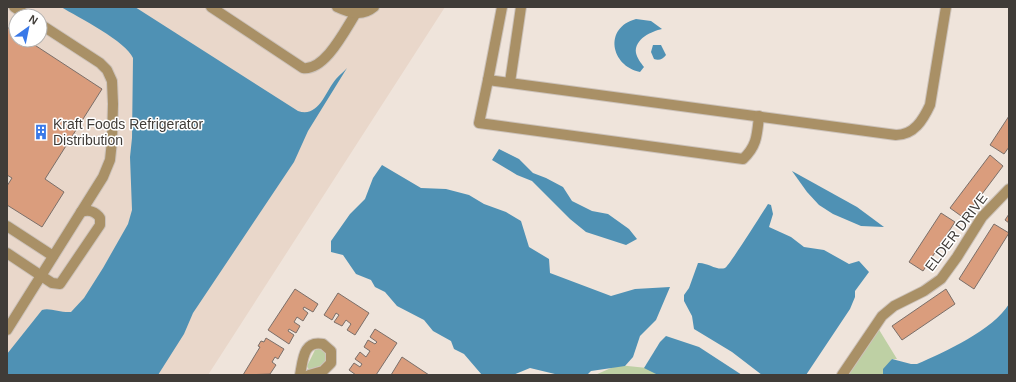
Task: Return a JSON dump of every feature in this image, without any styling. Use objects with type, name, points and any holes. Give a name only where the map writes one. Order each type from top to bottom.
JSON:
[{"type":"street","points":[[211,7],[303,68],[309,69],[318,65],[326,57],[356,14]]},
{"type":"street","points":[[337,7],[351,14],[366,12],[374,7]]},
{"type":"street","points":[[502,7],[479,124],[743,159],[752,151],[757,137],[759,116]]},
{"type":"street","points":[[510,82],[521,7]]},
{"type":"street","points":[[488,80],[902,135],[916,128],[924,119],[932,98],[946,7]]},
{"type":"street","points":[[7,330],[103,177],[110,160],[112,141],[112,81],[107,70],[100,63],[48,29]]},
{"type":"street","name":"ELDER DRIVE","points":[[842,375],[882,316],[894,306],[924,292],[941,279],[957,257],[982,217],[1009,188]]},
{"type":"street","points":[[7,253],[55,284],[62,283],[100,224],[100,218],[95,213],[89,210],[81,212]]},
{"type":"street","points":[[7,226],[53,256]]},
{"type":"street","points":[[300,375],[304,352],[307,347],[312,344],[323,344],[331,351],[332,363],[323,371],[309,375]]},
{"type":"shaded area","points":[[7,7],[445,7],[208,375],[7,375]]},
{"type":"green space","points":[[878,328],[897,359],[892,359],[883,375],[848,375]]},
{"type":"green space","points":[[322,348],[329,355],[325,364],[309,370],[307,366],[315,350]]},
{"type":"green space","points":[[618,365],[647,368],[658,375],[595,375]]},
{"type":"water","points":[[61,7],[135,7],[298,111],[311,111],[316,107],[321,102],[332,84],[347,68],[308,131],[294,162],[193,313],[184,334],[158,375],[7,374],[7,354],[42,310],[48,309],[71,312],[84,298],[128,224],[132,210],[130,157],[132,138],[133,58],[122,45],[112,37]]},
{"type":"water","points":[[636,19],[651,21],[662,29],[644,36],[638,44],[636,53],[638,59],[644,67],[640,72],[630,68],[622,62],[617,55],[615,47],[615,38],[619,30],[626,24]]},
{"type":"water","points":[[653,45],[661,45],[666,55],[664,58],[659,60],[654,59],[651,52]]},
{"type":"water","points":[[499,149],[519,159],[533,173],[563,187],[572,201],[592,211],[608,214],[629,229],[637,239],[626,245],[586,232],[570,219],[532,181],[517,175],[492,160]]},
{"type":"water","points":[[382,165],[421,188],[446,189],[469,195],[484,204],[506,212],[521,221],[529,247],[549,259],[550,273],[611,296],[635,289],[670,287],[656,320],[640,336],[633,357],[625,366],[591,371],[587,375],[559,375],[530,368],[513,375],[482,375],[464,354],[454,349],[451,341],[433,331],[424,320],[397,306],[385,292],[375,287],[371,280],[356,274],[343,255],[331,252],[331,241],[350,214],[365,199],[373,178]]},
{"type":"water","points":[[792,171],[857,207],[884,227],[861,226],[833,214],[819,205],[807,192]]},
{"type":"water","points":[[768,204],[771,205],[773,214],[769,227],[791,237],[804,247],[824,250],[849,264],[859,261],[869,272],[855,291],[855,297],[850,309],[806,375],[762,375],[732,352],[694,329],[692,316],[684,301],[684,295],[689,288],[698,263],[722,269],[725,268]]},
{"type":"water","points":[[1009,304],[1009,375],[883,375],[883,369],[892,359],[917,364],[954,347],[992,323],[1002,314]]},
{"type":"water","points":[[666,336],[699,347],[742,375],[658,375],[644,368],[660,342]]},
{"type":"building","name":"Kraft Foods Refrigerator Distribution","points":[[7,27],[8,48],[39,48],[102,89],[45,179],[64,192],[42,227],[7,205],[7,186],[12,178],[7,175]]},
{"type":"building","points":[[1009,116],[1009,147],[1004,154],[990,145]]},
{"type":"building","points":[[990,155],[1003,166],[964,218],[950,208]]},
{"type":"building","points":[[941,213],[955,222],[923,271],[909,262]]},
{"type":"building","points":[[1009,214],[1009,223],[1005,220]]},
{"type":"building","points":[[994,224],[1009,233],[974,289],[959,279]]},
{"type":"building","points":[[295,289],[318,304],[313,312],[304,307],[303,309],[308,313],[303,321],[297,317],[294,322],[300,326],[296,333],[289,329],[288,331],[294,335],[289,344],[268,330]]},
{"type":"building","points":[[946,289],[955,304],[902,340],[892,326]]},
{"type":"building","points":[[338,293],[369,313],[355,335],[347,330],[351,324],[346,320],[342,326],[334,322],[339,315],[336,313],[332,320],[324,315]]},
{"type":"building","points":[[375,329],[397,343],[376,375],[356,375],[349,370],[354,363],[360,367],[362,364],[355,359],[360,352],[366,357],[370,351],[364,347],[368,340],[375,344],[377,342],[370,337]]},
{"type":"building","points":[[266,338],[284,349],[278,359],[275,357],[272,362],[276,365],[270,374],[243,375],[260,347],[258,346],[261,341],[264,342]]},
{"type":"building","points":[[402,357],[429,375],[391,375]]},
{"type":"place","name":"Kraft Foods Refrigerator Distribution","points":[[41,132]]}]
